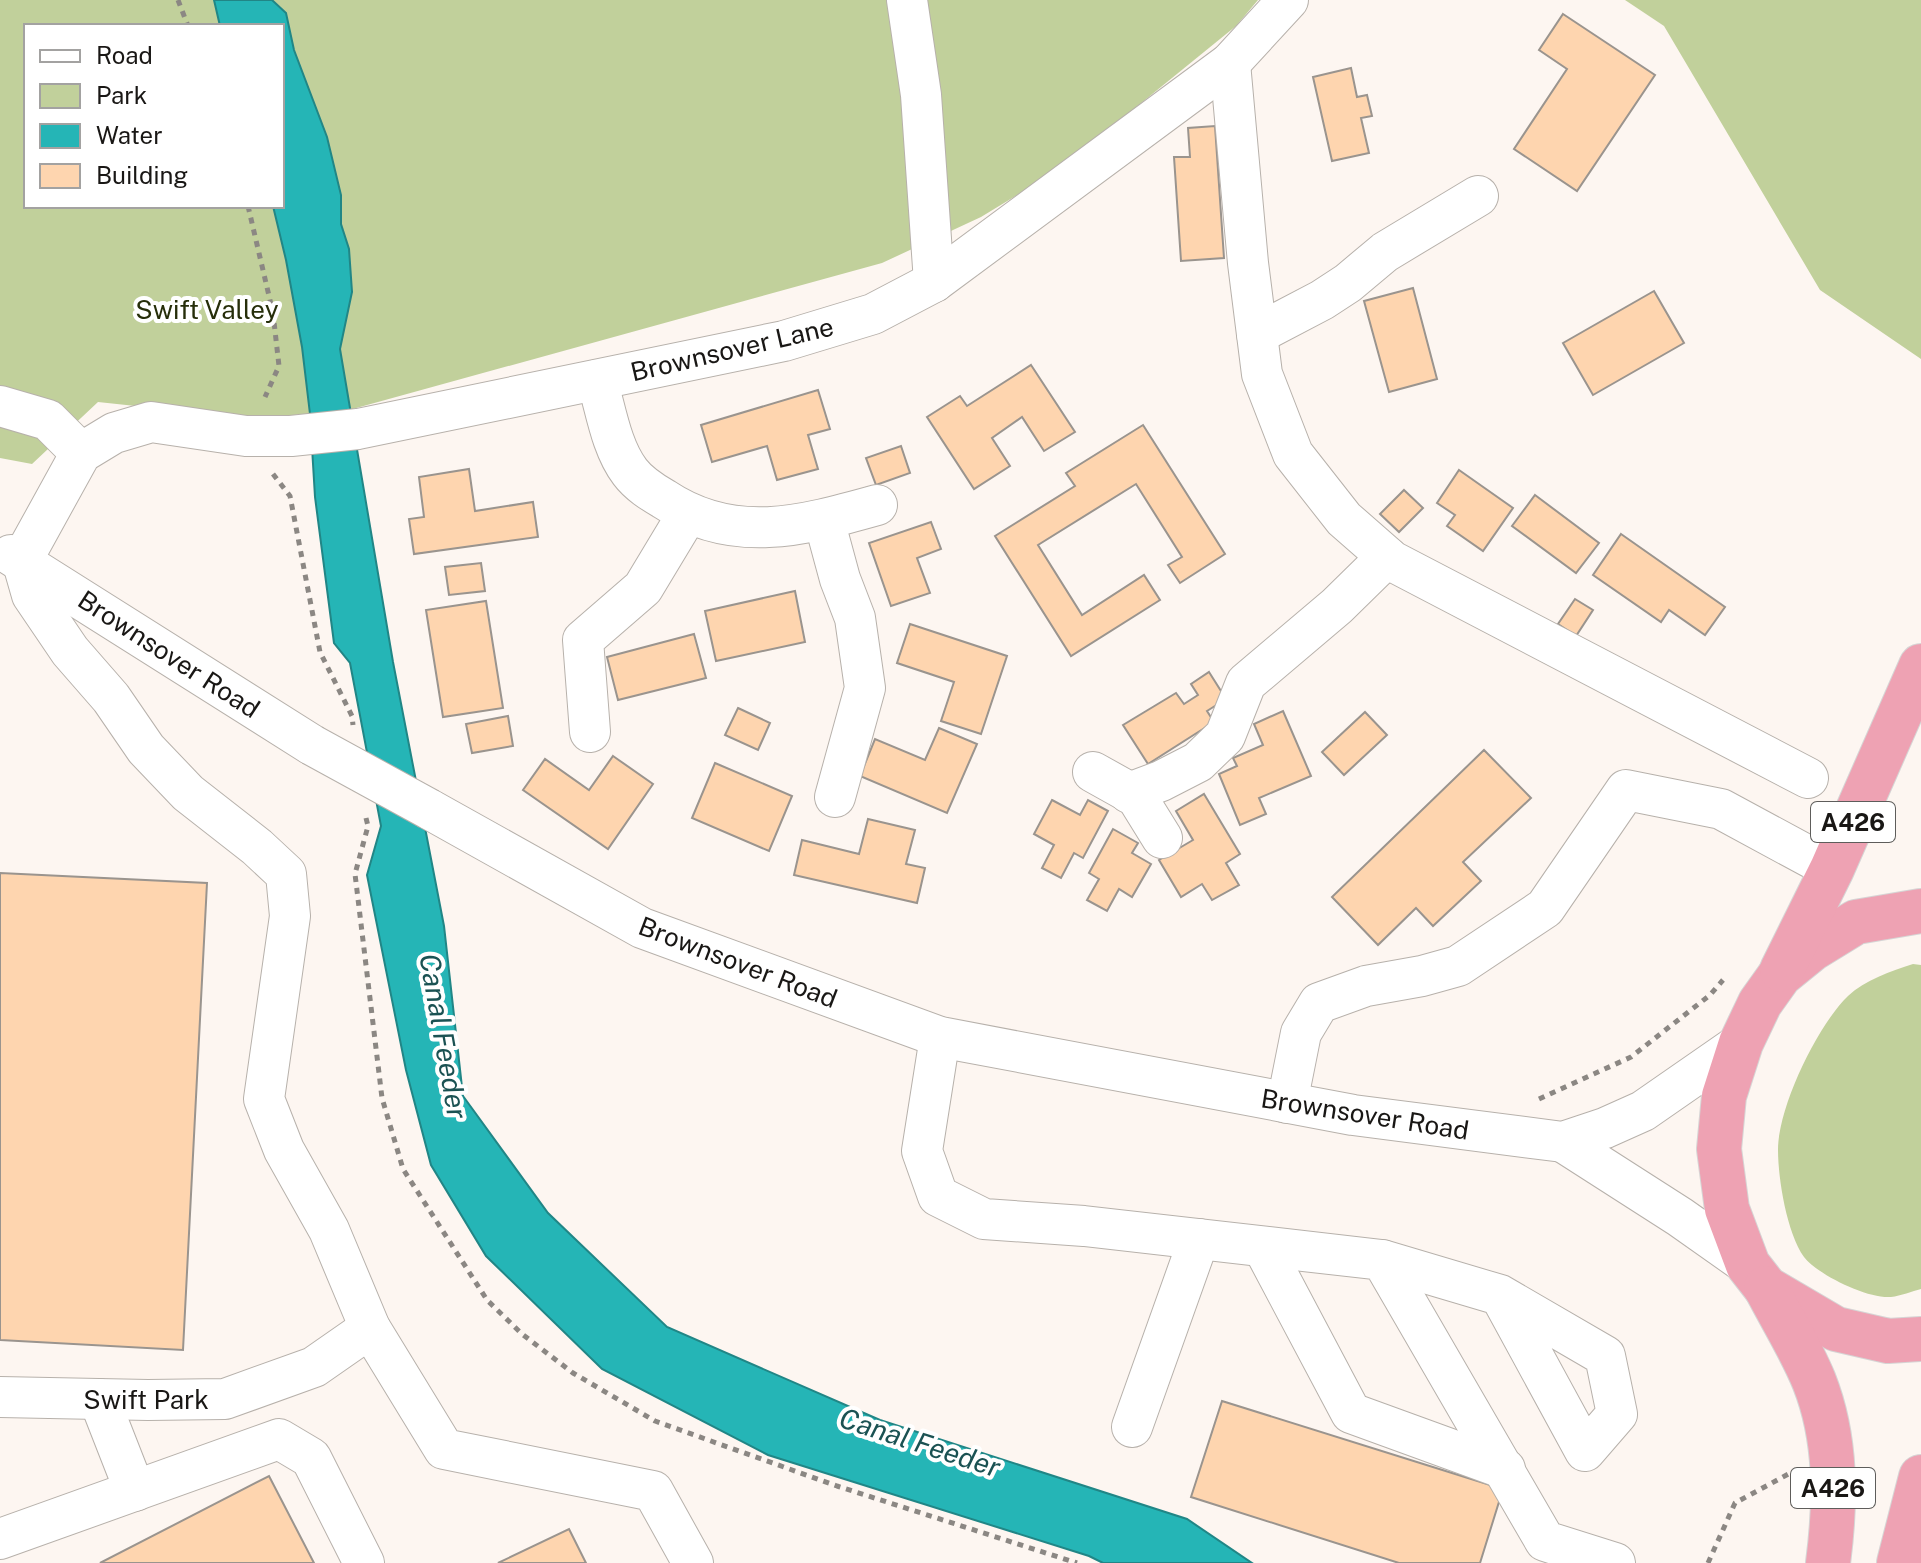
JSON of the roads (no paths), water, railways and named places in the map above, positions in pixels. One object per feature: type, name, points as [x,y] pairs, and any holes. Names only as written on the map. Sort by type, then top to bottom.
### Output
[{"type":"highway","name":"A426","points":[[1780,975],[1832,869],[1921,666]]},
{"type":"highway","points":[[1921,911],[1856,922],[1812,949],[1780,975],[1760,1003],[1741,1043],[1724,1096],[1719,1149],[1727,1209],[1757,1276],[1836,1329],[1888,1341],[1921,1339]]},
{"type":"highway","name":"A426","points":[[1757,1276],[1814,1381],[1823,1413],[1833,1465],[1834,1515],[1828,1563]]},
{"type":"highway","name":"A426","points":[[1899,1563],[1921,1477]]},
{"type":"street","points":[[907,0],[921,95],[934,282]]},
{"type":"street","name":"Brownsover Lane","points":[[81,453],[114,433],[151,422],[246,436],[291,436],[358,429],[784,341],[873,314],[934,282],[1230,63],[1288,0]]},
{"type":"street","points":[[1230,63],[1248,263],[1262,374],[1293,454],[1344,519],[1387,557],[1808,778]]},
{"type":"street","points":[[1257,334],[1322,300],[1385,252],[1478,196]]},
{"type":"street","points":[[597,380],[614,440],[629,472],[687,515],[729,527],[788,527],[877,505]]},
{"type":"street","points":[[0,406],[48,420],[81,453],[11,554],[32,595],[70,651],[111,698],[146,749],[188,793],[286,874],[290,916],[264,1099],[284,1150],[329,1230],[370,1328],[444,1449],[653,1491],[693,1563]]},
{"type":"street","points":[[590,732],[583,640],[643,588],[687,515]]},
{"type":"street","points":[[824,520],[840,579],[855,618],[865,688],[835,797]]},
{"type":"street","name":"Brownsover Road","points":[[11,554],[312,745],[642,928],[940,1037],[1353,1115],[1563,1142],[1680,1217],[1757,1276]]},
{"type":"street","points":[[1129,793],[1198,762],[1225,736],[1246,683],[1337,606],[1387,557]]},
{"type":"street","points":[[1093,772],[1136,796],[1162,838]]},
{"type":"street","points":[[1287,1103],[1301,1033],[1319,1003],[1366,986],[1458,966],[1545,908],[1626,790],[1721,809],[1832,869]]},
{"type":"street","points":[[940,1037],[922,1151],[938,1196],[984,1219],[1084,1226],[1382,1260],[1500,1295]]},
{"type":"street","name":"Brownsover Road","points":[[1563,1142],[1643,1111],[1741,1043]]},
{"type":"street","points":[[1132,1427],[1199,1239]]},
{"type":"street","points":[[1263,1247],[1351,1413],[1505,1469]]},
{"type":"street","points":[[1382,1260],[1545,1541],[1615,1563]]},
{"type":"street","name":"Swift Park","points":[[0,1397],[225,1399],[314,1367],[370,1328]]},
{"type":"street","points":[[99,1399],[135,1491]]},
{"type":"street","points":[[0,1539],[279,1439],[311,1458],[364,1563]]},
{"type":"water","name":"Canal Feeder","points":[[214,0],[272,0],[286,13],[294,50],[327,137],[341,195],[341,224],[349,249],[352,292],[340,349],[393,662],[444,926],[463,1096],[548,1213],[667,1327],[880,1420],[1187,1519],[1252,1563],[1103,1563],[768,1455],[602,1369],[486,1256],[431,1165],[406,1070],[367,875],[381,826],[350,663],[334,643],[315,497],[302,347],[273,208],[284,208],[284,24],[220,24]]},
{"type":"park label","name":"Swift Valley","points":[[207,309]]}]
